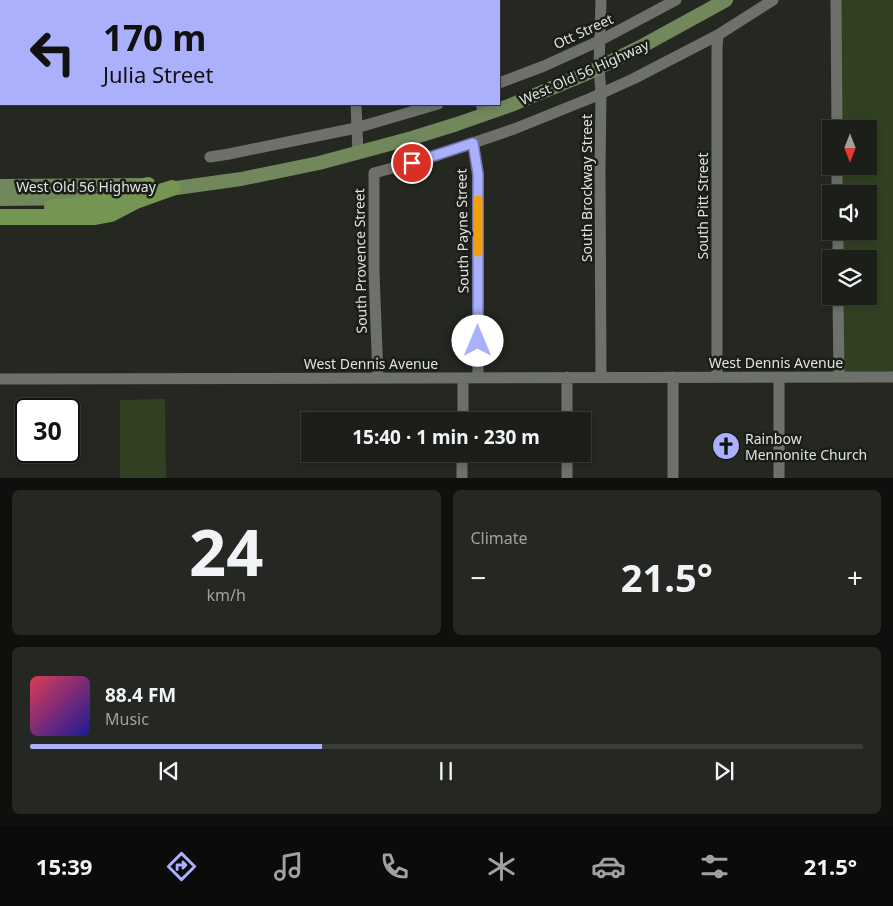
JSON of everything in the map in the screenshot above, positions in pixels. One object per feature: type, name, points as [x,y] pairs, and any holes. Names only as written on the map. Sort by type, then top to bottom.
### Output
[{"type":"highway","points":[[0,208],[80,206],[148,185]]},
{"type":"highway","points":[[0,217],[95,217],[111,214],[136,201],[172,188]]},
{"type":"main road","name":"West Old 56 Highway","points":[[500,104],[541,93],[599,67],[644,46],[726,0]]},
{"type":"main road","name":"West Old 56 Highway","points":[[0,199],[77,198],[149,192],[241,179],[319,162],[421,135],[482,109],[497,105]]},
{"type":"main road","name":"West Old 56 Highway","points":[[0,186],[160,185],[172,188]]},
{"type":"street","name":"South Brockway Street","points":[[600,377],[601,93],[599,41],[601,0]]},
{"type":"street","name":"Ott Street","points":[[500,83],[544,66],[599,41],[676,0]]},
{"type":"street","points":[[473,143],[544,117],[633,79],[718,35],[773,0]]},
{"type":"street","points":[[836,0],[837,120]]},
{"type":"street","name":"South Pitt Street","points":[[717,377],[718,35]]},
{"type":"street","points":[[356,105],[358,152]]},
{"type":"street","points":[[210,157],[356,128],[435,105]]},
{"type":"street","name":"South Provence Street","points":[[378,378],[374,272],[374,173],[426,159],[473,143]]},
{"type":"street","name":"South Payne Street","points":[[473,143],[478,174],[478,378]]},
{"type":"street","points":[[838,305],[839,377]]},
{"type":"street","points":[[672,478],[673,377]]},
{"type":"street","points":[[779,377],[779,478]]},
{"type":"street","name":"West Dennis Avenue","points":[[0,379],[893,377]]},
{"type":"street","points":[[462,412],[463,378]]},
{"type":"street","points":[[567,378],[567,412]]},
{"type":"street","points":[[462,462],[462,478]]},
{"type":"street","points":[[567,462],[567,478]]},
{"type":"green space","points":[[836,0],[893,0],[893,377],[839,377],[838,305],[877,305],[877,250],[838,250],[838,240],[877,240],[877,185],[837,185],[837,175],[878,175],[878,120],[837,120]]},
{"type":"green space","points":[[165,399],[166,478],[120,478],[120,400]]},
{"type":"slow traffic","points":[[478,200],[478,252]]},
{"type":"place","name":"Rainbow Mennonite Church","points":[[726,446]]},
{"type":"route","points":[[412,163],[473,143],[478,174],[478,341]]}]
